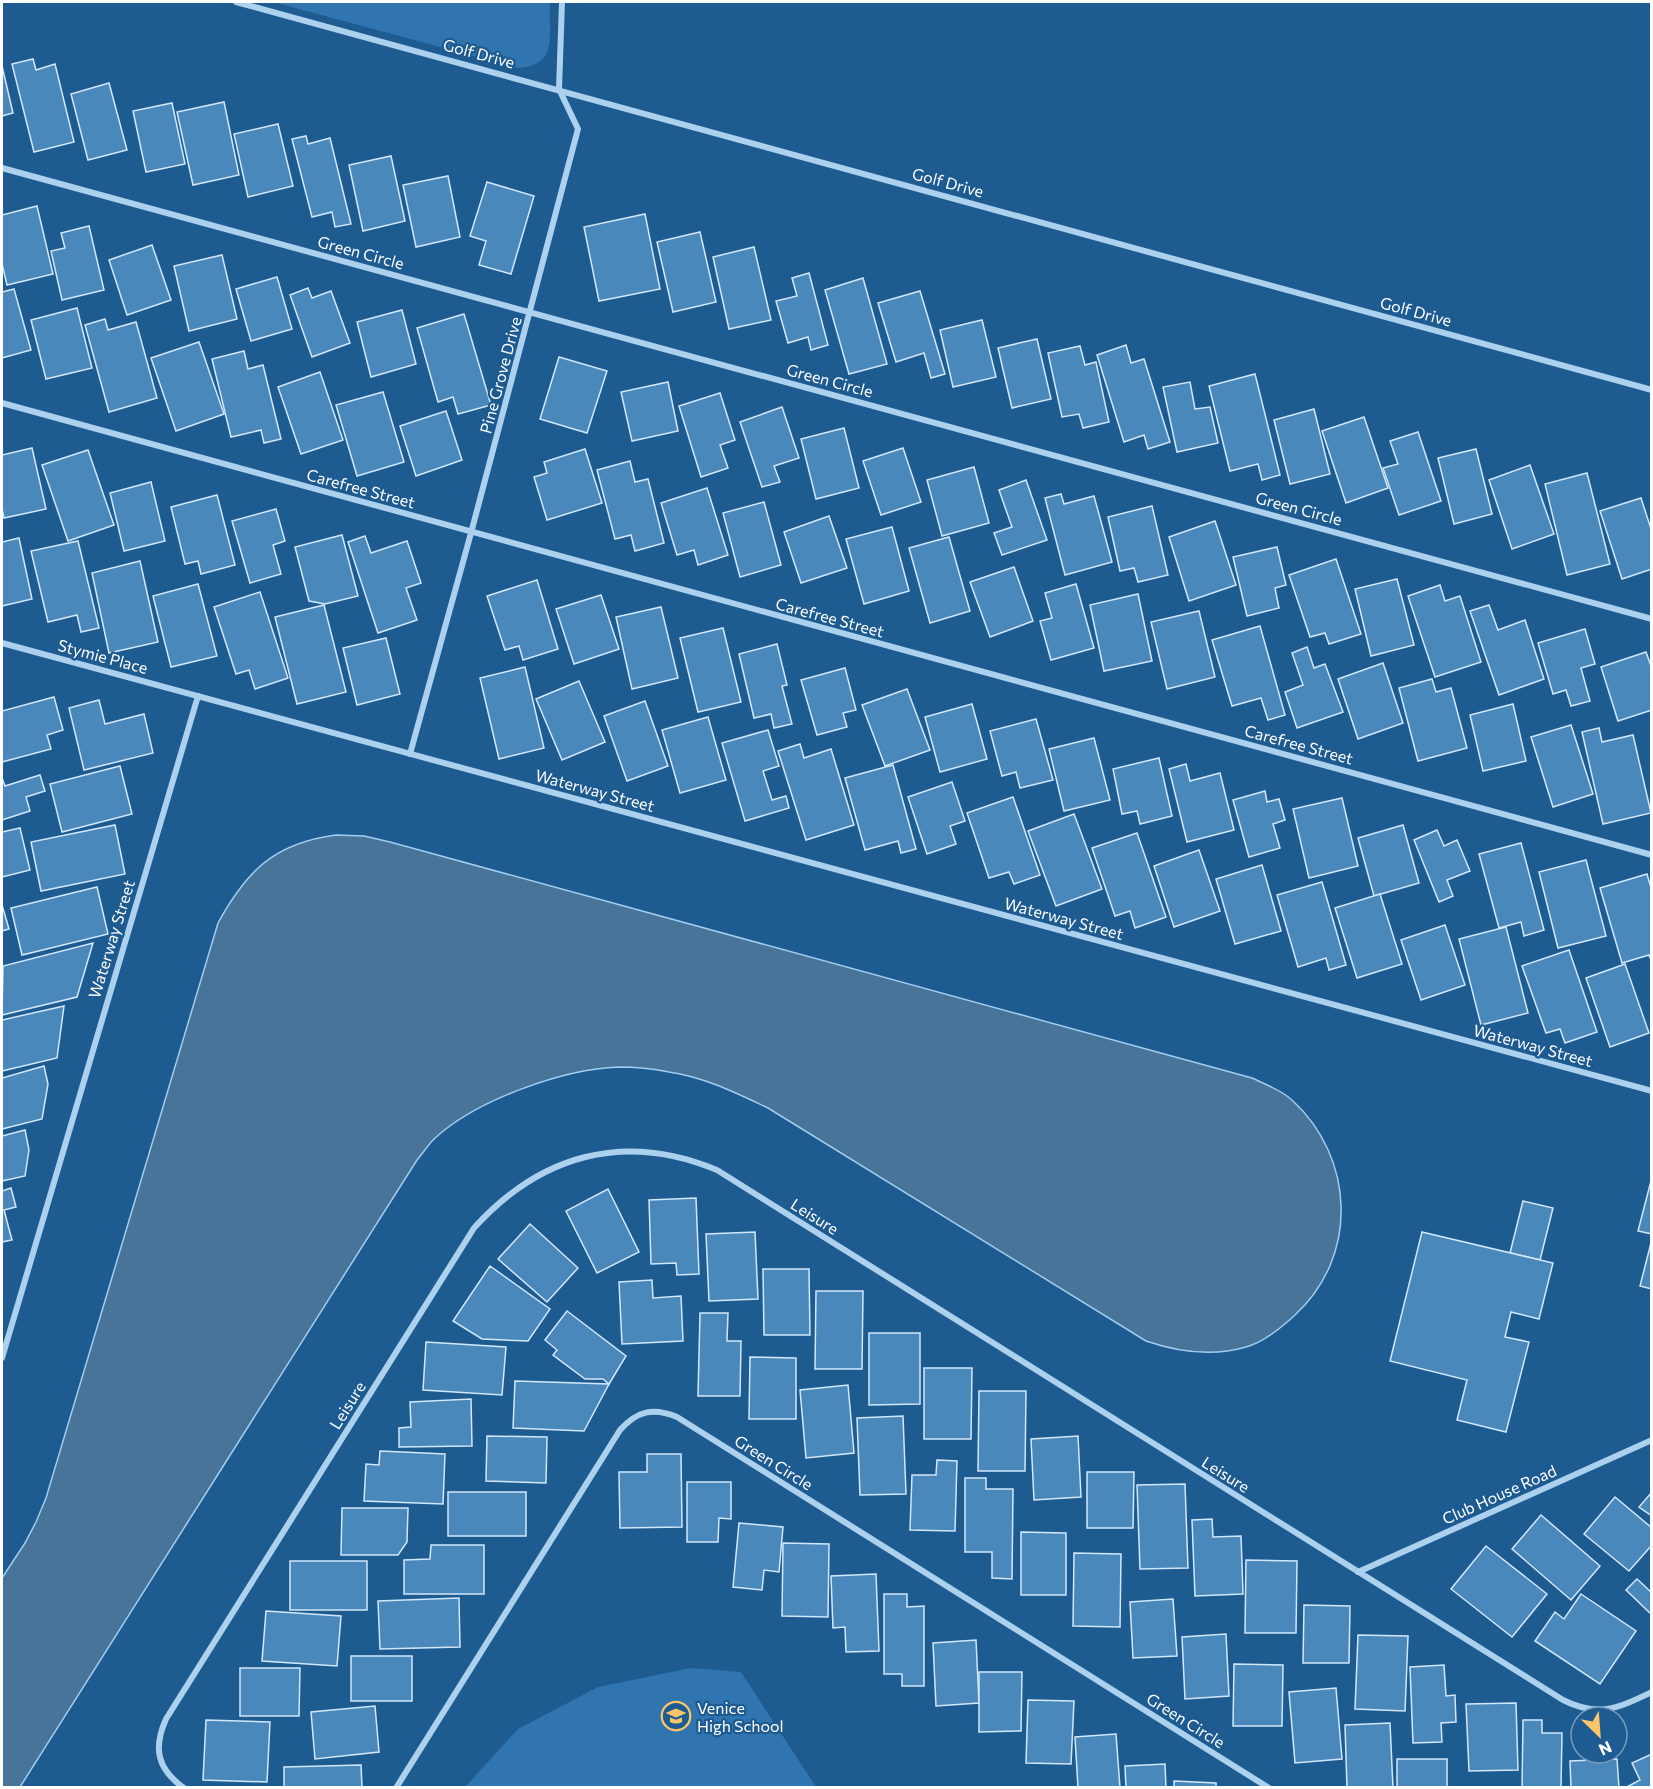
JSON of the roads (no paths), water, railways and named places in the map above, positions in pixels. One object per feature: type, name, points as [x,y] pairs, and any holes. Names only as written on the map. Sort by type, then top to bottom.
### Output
[{"type":"street","name":"Golf Drive","points":[[236,2],[1652,390]]},
{"type":"street","name":"Pine Grove Drive","points":[[410,754],[531,312],[578,129],[559,89],[562,2]]},
{"type":"street","name":"Green Circle","points":[[2,168],[1652,619]]},
{"type":"street","name":"Carefree Street","points":[[2,403],[1652,855]]},
{"type":"street","name":"Stymie Place","points":[[2,643],[198,696]]},
{"type":"street","name":"Waterway Street","points":[[2,1358],[198,696],[1652,1091]]},
{"type":"street","name":"Leisure","points":[[184,1788],[164,1768],[158,1747],[160,1733],[166,1719],[474,1228],[494,1207],[520,1186],[551,1169],[581,1158],[612,1152],[639,1151],[669,1155],[696,1161],[717,1170],[1579,1708],[1607,1710],[1652,1692]]},
{"type":"street","name":"Green Circle","points":[[396,1788],[620,1430],[630,1419],[647,1412],[664,1412],[677,1417],[1269,1788]]},
{"type":"street","name":"Club House Road","points":[[1358,1572],[1652,1440]]},
{"type":"place","name":"Venice High School","points":[[676,1716]]}]
